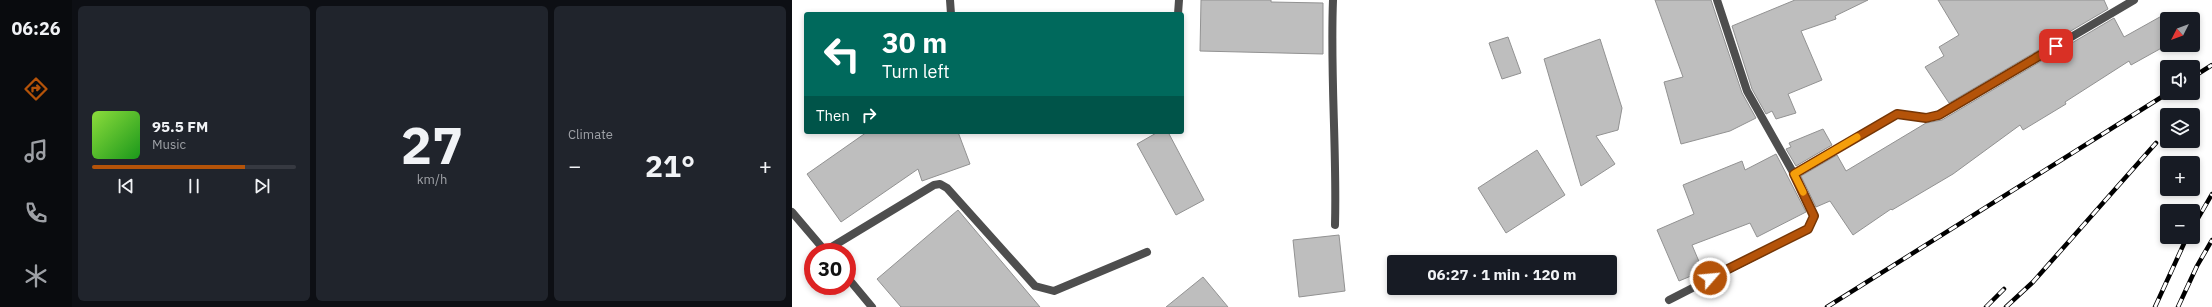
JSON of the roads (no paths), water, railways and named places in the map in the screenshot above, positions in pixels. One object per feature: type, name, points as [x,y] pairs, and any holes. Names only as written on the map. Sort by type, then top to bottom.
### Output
[{"type":"street","points":[[950,0],[951,12]]},
{"type":"street","points":[[1178,12],[1179,0]]},
{"type":"street","points":[[1333,0],[1331,37],[1336,172],[1336,225]]},
{"type":"street","points":[[1669,300],[1808,229],[1814,216],[1794,174],[1747,91],[1717,0]]},
{"type":"street","points":[[1794,174],[1897,114],[1926,118],[1939,115],[2134,0]]},
{"type":"street","points":[[840,243],[934,185],[940,184],[947,188],[1035,286],[1042,290],[1054,291],[1147,252]]},
{"type":"street","points":[[792,212],[818,243]]},
{"type":"street","points":[[856,288],[872,307]]},
{"type":"railway","points":[[2200,73],[2212,65]]},
{"type":"railway","points":[[1827,307],[2160,98]]},
{"type":"railway","points":[[2006,307],[2033,282],[2156,143]]},
{"type":"railway","points":[[2200,215],[2212,194]]},
{"type":"railway","points":[[2178,307],[2197,266],[2212,240]]},
{"type":"railway","points":[[2155,307],[2184,244]]},
{"type":"railway","points":[[1986,307],[2004,289]]}]
